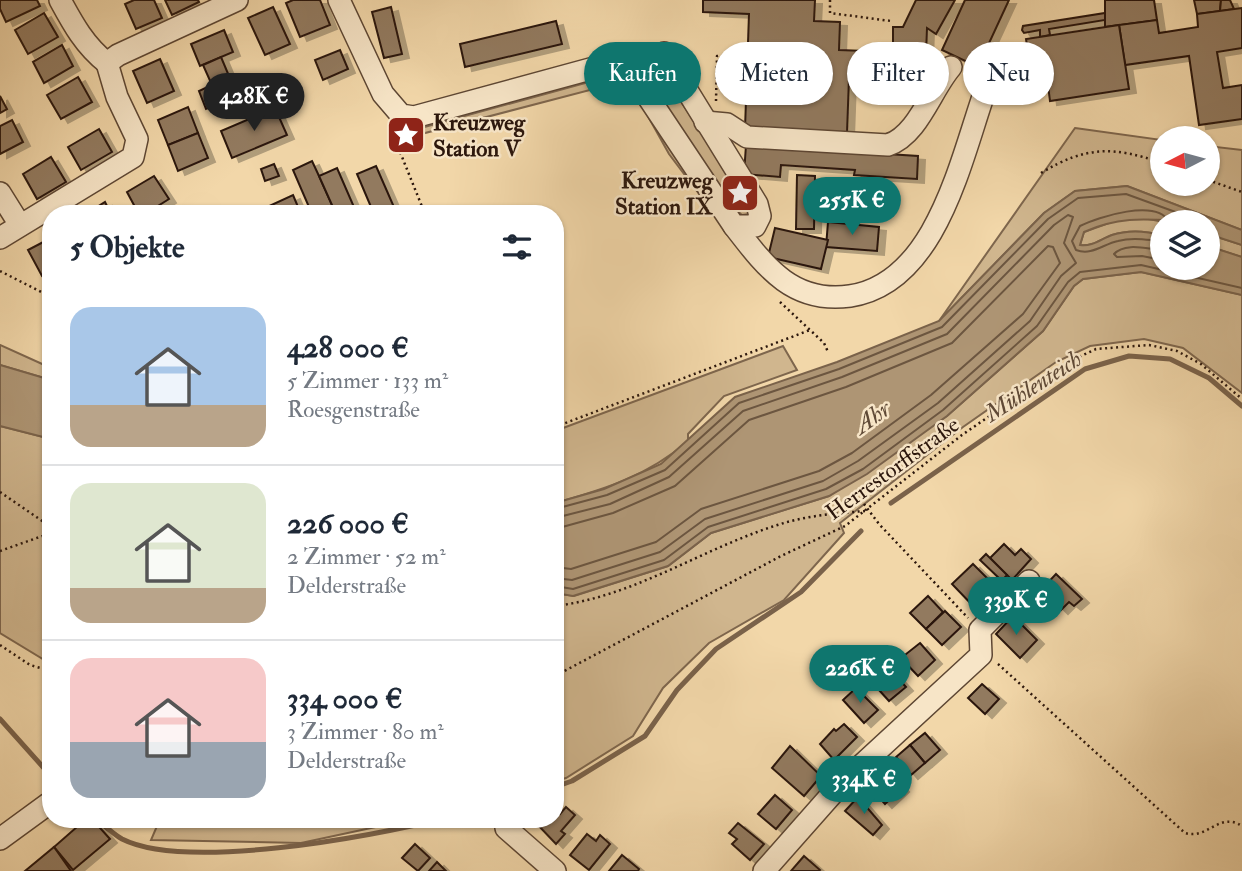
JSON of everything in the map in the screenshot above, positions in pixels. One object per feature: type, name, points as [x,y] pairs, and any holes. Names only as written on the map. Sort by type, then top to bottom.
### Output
[{"type":"street","points":[[53,205],[133,157],[137,139],[117,97],[107,63],[93,53],[60,0]]},
{"type":"street","points":[[107,63],[118,55],[237,0]]},
{"type":"street","points":[[339,0],[383,94],[401,114],[414,117],[616,62],[634,76],[734,226],[766,268],[786,283],[807,292],[840,297],[869,293],[898,277],[925,244],[944,204],[980,105]]},
{"type":"street","points":[[705,122],[727,124],[747,137],[888,145],[907,134],[951,67]]},
{"type":"street","points":[[695,105],[757,204],[760,216],[755,226],[734,226]]},
{"type":"street","points":[[0,193],[20,225]]},
{"type":"street","points":[[0,238],[42,212]]},
{"type":"street","points":[[764,871],[840,785],[981,655],[980,630],[1029,581]]},
{"type":"street","points":[[0,839],[42,808]]},
{"type":"street","points":[[506,828],[555,871]]},
{"type":"path","points":[[830,0],[830,13],[891,21]]},
{"type":"path","points":[[391,129],[421,205]]},
{"type":"path","points":[[1041,173],[1068,157],[1088,151],[1109,150],[1150,160]]},
{"type":"path","points":[[1220,184],[1242,192]]},
{"type":"path","points":[[0,271],[42,292]]},
{"type":"path","points":[[564,424],[810,330]]},
{"type":"path","name":"Herrestorffstraße","points":[[564,671],[781,556],[845,526],[962,435],[1068,362],[1096,349],[1149,345],[1177,351],[1201,364],[1242,399]]},
{"type":"path","points":[[0,492],[42,521]]},
{"type":"path","points":[[864,504],[980,630]]},
{"type":"path","points":[[564,605],[655,577],[741,539],[790,521],[829,513],[868,510]]},
{"type":"path","points":[[0,551],[42,536]]},
{"type":"path","points":[[0,645],[30,665],[42,668]]},
{"type":"path","points":[[981,655],[1001,666],[1185,834],[1200,834],[1222,820],[1231,820],[1242,826]]},
{"type":"shaded area","points":[[584,83],[584,92],[402,139],[399,134]]},
{"type":"shaded area","points":[[642,105],[736,243],[669,154]]},
{"type":"shaded area","points":[[663,105],[683,105],[750,207],[749,214],[742,215],[728,203]]},
{"type":"shaded area","points":[[1075,128],[1150,138],[1150,195],[1127,186],[1075,191],[1044,213],[939,321]]},
{"type":"shaded area","points":[[1220,147],[1242,150],[1242,230],[1220,222],[1220,210],[1190,210],[1153,196],[1220,196]]},
{"type":"shaded area","points":[[1138,217],[1150,219],[1150,233],[1124,232],[1092,244],[1080,245],[1084,232],[1120,219]]},
{"type":"shaded area","points":[[1220,238],[1242,245],[1242,257],[1220,250]]},
{"type":"shaded area","points":[[1141,272],[1150,274],[1150,280],[1176,280],[1242,295],[1242,393],[1183,348],[1144,339],[1090,346],[1056,362],[963,427],[840,523],[844,533],[784,600],[709,643],[663,688],[633,736],[564,779],[564,594],[574,596],[668,566],[711,533],[829,496],[947,416],[1043,331],[1074,286],[1083,279]]},
{"type":"shaded area","points":[[0,345],[42,364],[42,377],[0,365]]},
{"type":"shaded area","points":[[783,346],[797,370],[724,396],[688,434],[688,441],[642,472],[564,500],[564,428]]},
{"type":"shaded area","points":[[0,426],[42,437],[42,659],[0,633]]},
{"type":"shaded area","points":[[156,828],[371,828],[301,843],[151,840]]},
{"type":"water","name":"Ahr","points":[[1127,186],[1190,210],[1150,210],[1150,220],[1116,222],[1084,232],[1080,245],[1092,244],[1124,232],[1150,233],[1150,274],[1141,272],[1083,279],[1074,286],[1043,331],[947,416],[867,474],[829,496],[711,533],[668,566],[573,596],[564,594],[564,500],[604,489],[661,464],[735,397],[837,362],[939,321],[1044,213],[1075,191]]},
{"type":"water","points":[[1220,222],[1242,230],[1242,245],[1220,238]]},
{"type":"water","points":[[1220,250],[1242,257],[1242,295],[1176,280],[1220,280]]},
{"type":"water","points":[[0,365],[42,377],[42,437],[0,426]]},
{"type":"building","points":[[0,0],[37,0],[40,6],[6,22],[0,9]]},
{"type":"building","points":[[134,0],[154,0],[162,18],[136,29],[125,4]]},
{"type":"building","points":[[165,0],[198,0],[199,2],[172,15]]},
{"type":"building","points":[[293,0],[320,0],[330,25],[300,37],[286,3]]},
{"type":"building","points":[[703,0],[815,0],[814,21],[840,22],[839,50],[847,50],[847,133],[745,129],[746,105],[833,105],[833,42],[748,42],[749,14],[703,12]]},
{"type":"building","points":[[916,0],[955,0],[936,34],[927,28],[926,42],[893,42],[893,27],[903,27]]},
{"type":"building","points":[[965,0],[1009,0],[990,42],[963,42],[963,60],[949,53],[949,42],[946,42]]},
{"type":"building","points":[[1105,0],[1154,0],[1157,20],[1105,27]]},
{"type":"building","points":[[1194,0],[1221,0],[1220,11],[1197,14]]},
{"type":"building","points":[[1221,0],[1230,0],[1234,9],[1220,11]]},
{"type":"building","points":[[273,7],[290,44],[265,55],[248,18]]},
{"type":"building","points":[[391,7],[402,54],[384,58],[372,12]]},
{"type":"building","points":[[1242,8],[1242,48],[1217,52],[1223,88],[1242,85],[1242,119],[1199,125],[1189,56],[1125,65],[1119,25],[1157,20],[1159,33],[1198,27],[1197,14]]},
{"type":"building","points":[[44,13],[58,37],[28,54],[15,30]]},
{"type":"building","points":[[1105,13],[1105,20],[1049,29],[1050,35],[1040,37],[1040,30],[1024,33],[1022,30],[1023,26]]},
{"type":"building","points":[[556,21],[562,44],[465,67],[460,44]]},
{"type":"building","points":[[1119,25],[1129,89],[1054,100],[1054,42],[1026,42],[1026,39]]},
{"type":"building","points":[[224,30],[233,52],[200,66],[191,44]]},
{"type":"building","points":[[62,45],[73,66],[44,83],[33,62]]},
{"type":"building","points":[[340,50],[348,69],[323,80],[315,60]]},
{"type":"building","points":[[221,57],[237,95],[206,109],[199,91],[212,85],[203,65]]},
{"type":"building","points":[[160,59],[174,91],[147,103],[133,71]]},
{"type":"building","points":[[78,77],[92,102],[61,119],[47,95]]},
{"type":"building","points":[[0,96],[7,109],[0,113]]},
{"type":"building","points":[[188,107],[198,133],[168,145],[158,120]]},
{"type":"building","points":[[275,108],[287,135],[232,158],[221,131]]},
{"type":"building","points":[[12,120],[23,142],[0,154],[0,126]]},
{"type":"building","points":[[99,129],[112,152],[81,170],[68,147]]},
{"type":"building","points":[[198,133],[208,158],[178,171],[168,145]]},
{"type":"building","points":[[746,145],[918,156],[917,179],[854,175],[855,170],[781,165],[780,177],[744,174]]},
{"type":"building","points":[[51,157],[66,182],[37,199],[23,174]]},
{"type":"building","points":[[312,161],[332,205],[308,205],[293,170]]},
{"type":"building","points":[[274,164],[279,176],[265,181],[261,169]]},
{"type":"building","points":[[376,166],[393,205],[370,205],[357,174]]},
{"type":"building","points":[[337,168],[353,205],[332,205],[319,176]]},
{"type":"building","points":[[797,175],[815,176],[814,229],[796,229]]},
{"type":"building","points":[[154,176],[169,199],[159,205],[134,205],[127,192]]},
{"type":"building","points":[[293,195],[297,205],[271,205]]},
{"type":"building","points":[[828,222],[879,227],[877,251],[826,247]]},
{"type":"building","points":[[775,228],[828,240],[821,269],[768,257]]},
{"type":"building","points":[[42,243],[42,276],[28,250]]},
{"type":"building","points":[[1004,544],[1015,555],[1021,549],[1031,559],[1012,580],[990,558]]},
{"type":"building","points":[[986,554],[1007,575],[1002,581],[980,560]]},
{"type":"building","points":[[973,564],[999,590],[978,611],[952,584]]},
{"type":"building","points":[[1056,574],[1082,599],[1074,606],[1069,602],[1061,610],[1041,590]]},
{"type":"building","points":[[928,596],[943,612],[926,629],[910,613]]},
{"type":"building","points":[[945,611],[961,627],[942,645],[926,629]]},
{"type":"building","points":[[1013,616],[1037,640],[1020,658],[996,634]]},
{"type":"building","points":[[920,643],[935,660],[918,676],[901,658]]},
{"type":"building","points":[[885,664],[906,687],[889,701],[869,679]]},
{"type":"building","points":[[982,684],[999,699],[985,714],[968,698]]},
{"type":"building","points":[[856,688],[878,710],[864,723],[843,700]]},
{"type":"building","points":[[844,724],[857,737],[834,760],[820,744],[834,729],[836,731]]},
{"type":"building","points":[[925,733],[940,750],[925,763],[910,745]]},
{"type":"building","points":[[910,745],[925,763],[911,775],[896,757]]},
{"type":"building","points":[[790,746],[821,776],[804,796],[772,768]]},
{"type":"building","points":[[886,770],[902,788],[885,804],[869,786]]},
{"type":"building","points":[[775,795],[792,810],[776,829],[758,814]]},
{"type":"building","points":[[858,797],[882,825],[873,835],[845,811]]},
{"type":"building","points":[[566,807],[575,815],[564,828]]},
{"type":"building","points":[[738,823],[764,844],[750,860],[732,844],[737,839],[729,833]]},
{"type":"building","points":[[76,828],[100,828],[110,839],[73,870],[54,847]]},
{"type":"building","points":[[541,828],[564,828],[561,831],[565,834],[556,844]]},
{"type":"building","points":[[587,834],[596,841],[600,835],[610,844],[589,870],[570,855]]},
{"type":"building","points":[[415,844],[430,858],[418,871],[402,858]]},
{"type":"building","points":[[54,847],[71,871],[25,871]]},
{"type":"building","points":[[622,855],[639,869],[638,871],[609,871]]},
{"type":"building","points":[[804,856],[820,870],[791,871]]},
{"type":"building","points":[[437,862],[446,871],[429,871]]},
{"type":"waterway","name":"Mühlenteich","points":[[891,503],[1085,369],[1129,356],[1170,359],[1209,378],[1242,406]]},
{"type":"waterway","name":"Mühlenteich","points":[[564,784],[645,736],[677,690],[716,649],[801,592],[861,531]]},
{"type":"waterway","name":"Mühlenteich","points":[[0,719],[42,766]]},
{"type":"waterway","name":"Mühlenteich","points":[[107,828],[122,839],[151,848],[188,852],[278,848],[399,828]]},
{"type":"place","name":"Kreuzweg Station V","points":[[406,135]]},
{"type":"place","name":"Kreuzweg Station IX","points":[[740,193]]}]
